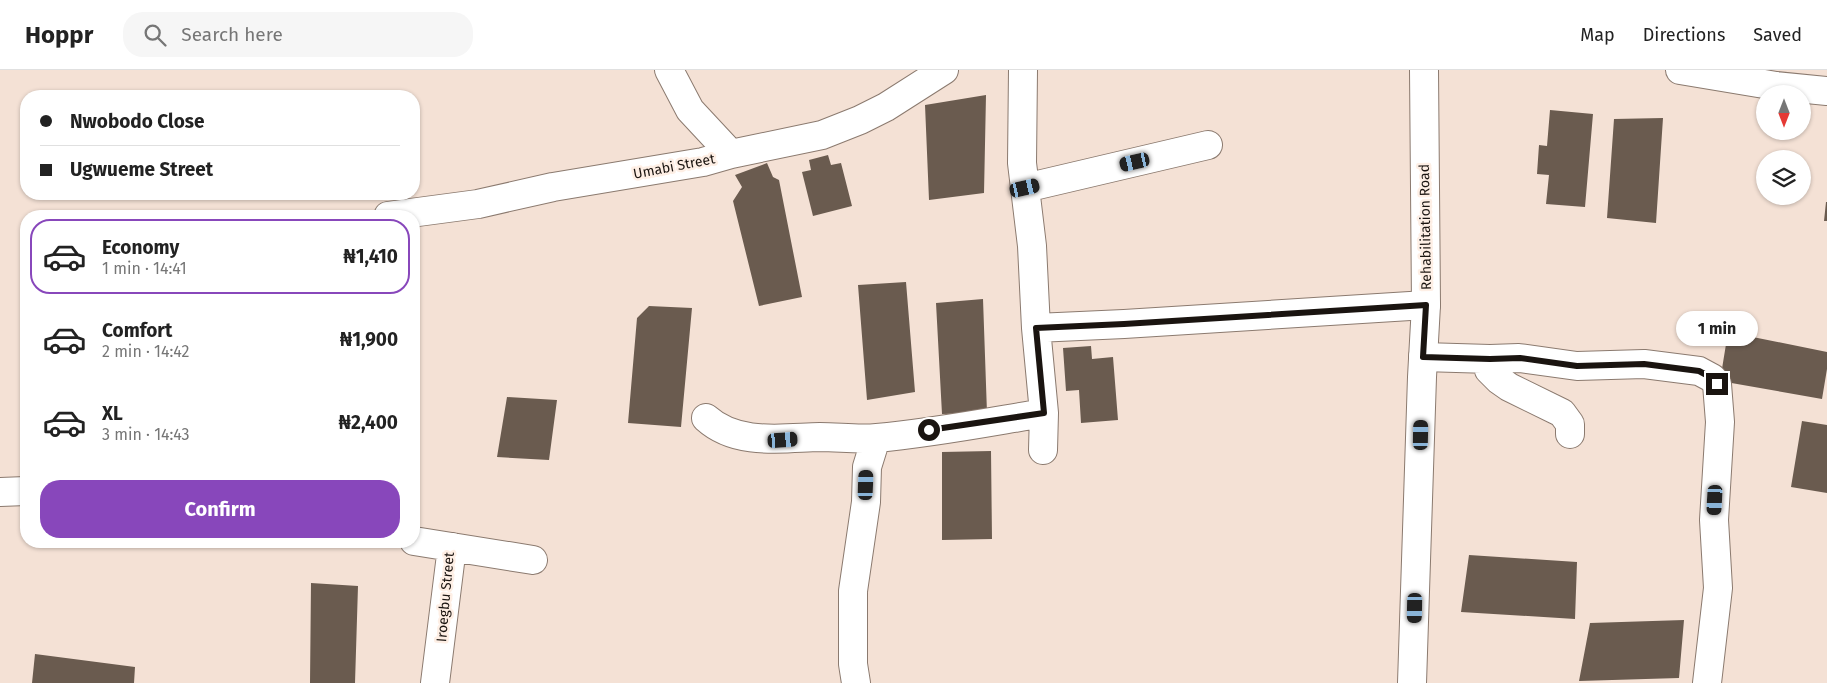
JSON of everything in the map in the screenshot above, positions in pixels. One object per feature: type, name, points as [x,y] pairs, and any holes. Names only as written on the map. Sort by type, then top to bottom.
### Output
[{"type":"street","points":[[669,70],[690,110],[731,154]]},
{"type":"street","name":"Umabi Street","points":[[420,212],[478,204],[553,187],[703,162],[731,154],[822,135],[886,107],[944,70]]},
{"type":"street","points":[[1023,70],[1022,162],[1032,246],[1036,328],[1044,413],[1043,450]]},
{"type":"street","name":"Rehabilitation Road","points":[[1412,683],[1426,305],[1424,70]]},
{"type":"street","points":[[1680,70],[1777,78],[1827,91]]},
{"type":"street","points":[[1025,188],[1208,145]]},
{"type":"street","points":[[1036,328],[1426,305]]},
{"type":"street","points":[[1423,357],[1520,358],[1577,366],[1644,364],[1699,371],[1712,378],[1717,384],[1720,422],[1714,520],[1718,588],[1707,683]]},
{"type":"street","points":[[1490,359],[1489,370],[1499,380],[1509,387],[1562,413],[1570,424],[1570,434]]},
{"type":"street","points":[[706,418],[716,426],[733,434],[783,440],[820,437],[876,438],[1044,413]]},
{"type":"street","points":[[856,683],[853,664],[853,591],[866,502],[867,468],[876,438]]},
{"type":"street","points":[[0,492],[20,491]]},
{"type":"street","name":"Iroegbu Street","points":[[420,542],[452,547],[436,683]]},
{"type":"street","points":[[452,547],[533,560]]},
{"type":"building","points":[[986,95],[984,193],[929,200],[925,105]]},
{"type":"building","points":[[1550,110],[1593,114],[1585,207],[1546,204],[1549,175],[1537,174],[1539,145],[1547,146]]},
{"type":"building","points":[[1663,118],[1656,223],[1607,218],[1614,119]]},
{"type":"building","points":[[828,155],[831,165],[841,163],[852,206],[813,216],[802,172],[811,170],[809,160]]},
{"type":"building","points":[[767,163],[773,177],[779,180],[802,297],[759,306],[733,201],[742,187],[735,175]]},
{"type":"building","points":[[1826,202],[1827,221],[1824,221]]},
{"type":"building","points":[[906,282],[915,392],[867,400],[858,285]]},
{"type":"building","points":[[983,299],[987,413],[942,414],[936,303]]},
{"type":"building","points":[[649,306],[692,308],[681,427],[628,423],[637,318]]},
{"type":"building","points":[[1728,332],[1827,352],[1827,369],[1822,399],[1720,381]]},
{"type":"building","points":[[1091,346],[1092,359],[1113,357],[1118,420],[1081,423],[1079,390],[1066,391],[1063,348]]},
{"type":"building","points":[[507,397],[557,400],[549,460],[497,457]]},
{"type":"building","points":[[1802,421],[1827,425],[1827,493],[1791,487]]},
{"type":"building","points":[[991,451],[992,539],[942,540],[942,452]]},
{"type":"building","points":[[1469,555],[1577,562],[1575,619],[1461,612]]},
{"type":"building","points":[[311,583],[358,586],[355,683],[310,683]]},
{"type":"building","points":[[1684,620],[1679,678],[1579,681],[1590,623]]},
{"type":"building","points":[[35,654],[135,667],[134,683],[32,683]]},
{"type":"route","points":[[929,430],[1044,413],[1036,328],[1202,318],[1426,305],[1423,357],[1456,359],[1520,358],[1577,366],[1644,364],[1699,371],[1712,378],[1717,384]]}]
